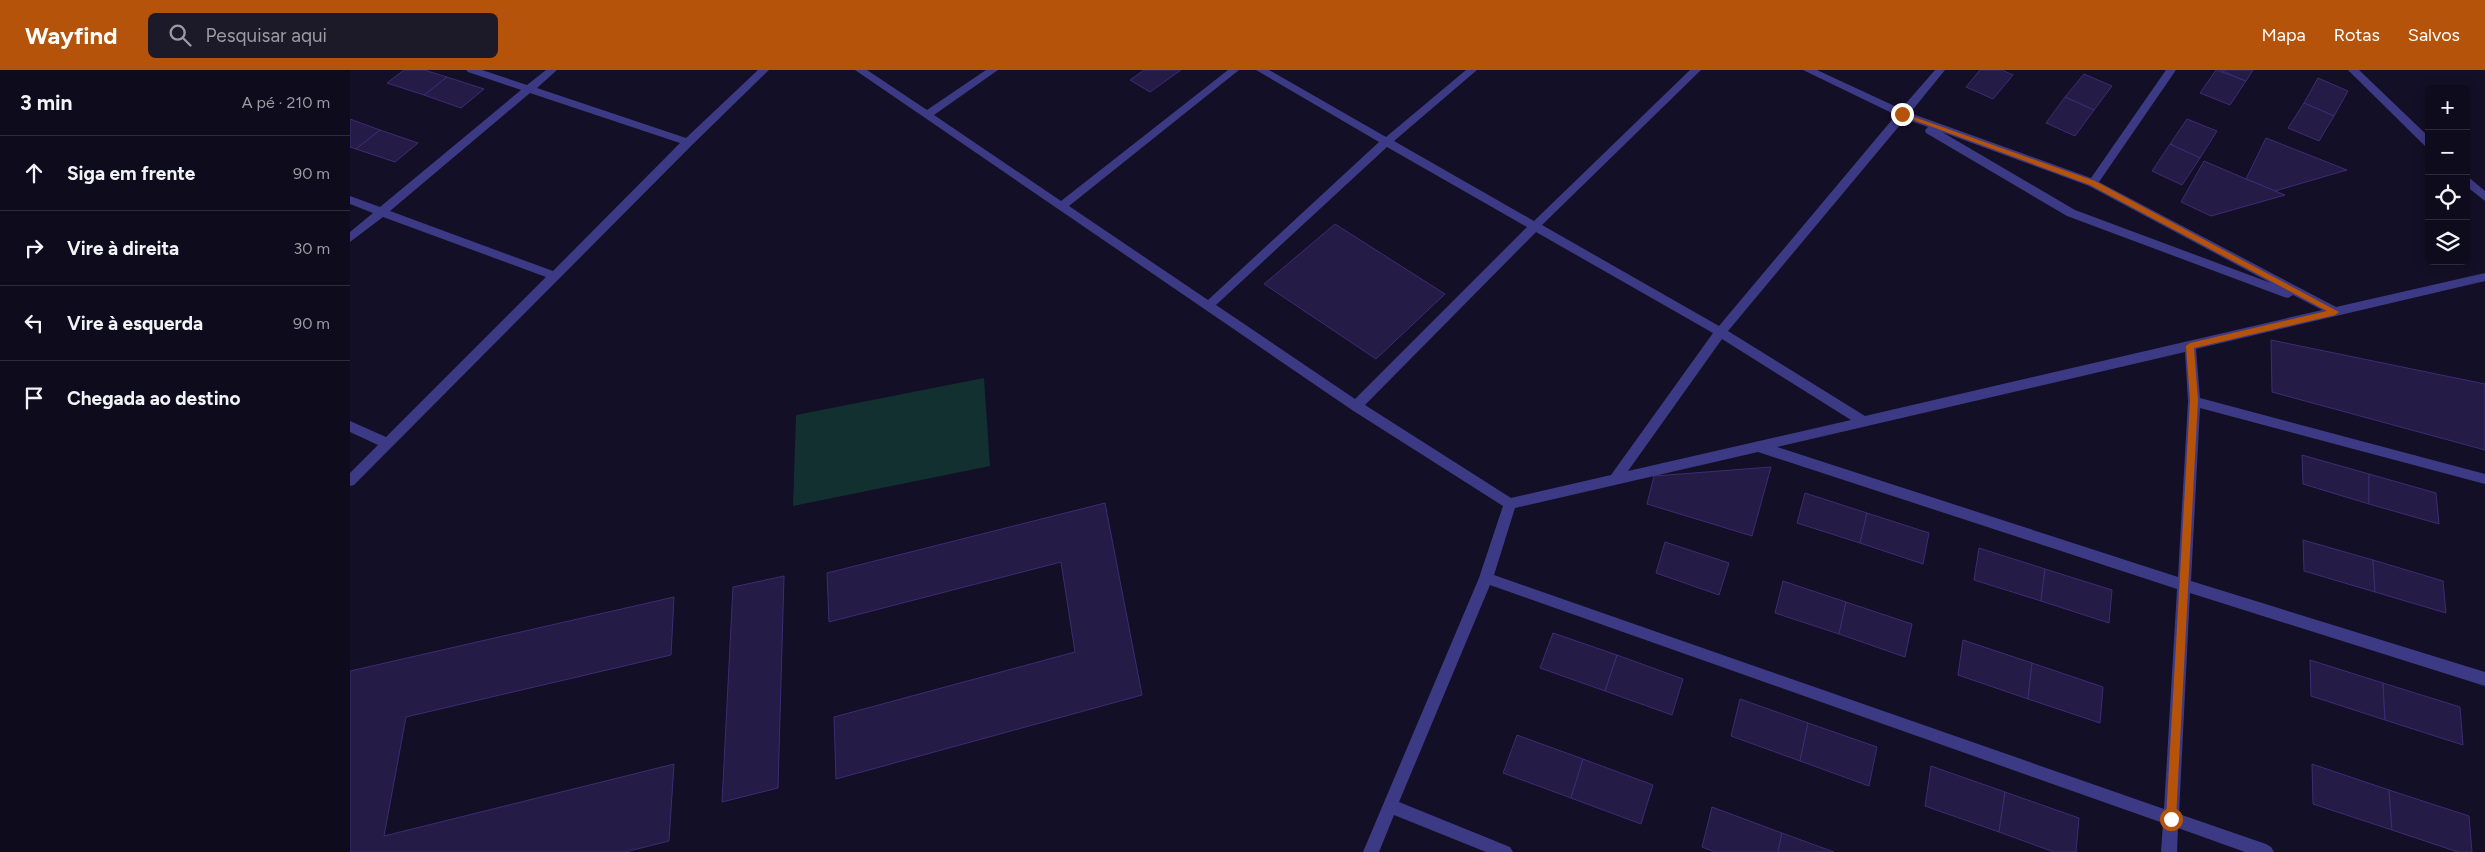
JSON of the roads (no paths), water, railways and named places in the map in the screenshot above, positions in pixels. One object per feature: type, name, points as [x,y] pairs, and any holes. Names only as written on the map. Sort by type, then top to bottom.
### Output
[{"type":"street","points":[[471,70],[688,142]]},
{"type":"street","points":[[350,238],[552,70]]},
{"type":"street","points":[[350,481],[688,142],[764,70]]},
{"type":"street","points":[[860,70],[1356,406],[1510,504],[2485,277]]},
{"type":"street","points":[[927,115],[993,70]]},
{"type":"street","points":[[1061,206],[1234,70]]},
{"type":"street","points":[[1261,70],[1720,332],[1863,421]]},
{"type":"street","points":[[1208,306],[1386,142],[1472,70]]},
{"type":"street","points":[[1356,406],[1535,226],[1696,70]]},
{"type":"street","points":[[1808,70],[1902,114],[2092,183],[2335,312]]},
{"type":"street","points":[[1615,479],[1720,332],[1940,70]]},
{"type":"street","points":[[2092,183],[2171,70]]},
{"type":"street","points":[[2353,70],[2425,139]]},
{"type":"street","points":[[1902,114],[2070,213],[2335,312]]},
{"type":"street","points":[[2470,183],[2485,197]]},
{"type":"street","points":[[350,200],[554,276]]},
{"type":"street","points":[[2169,852],[2194,400],[2190,346]]},
{"type":"street","points":[[2194,400],[2485,480]]},
{"type":"street","points":[[350,426],[387,443]]},
{"type":"street","points":[[1756,446],[2485,679]]},
{"type":"street","points":[[1371,852],[1486,578],[1510,504]]},
{"type":"street","points":[[1486,578],[2266,852]]},
{"type":"street","points":[[1391,806],[1505,852]]}]
